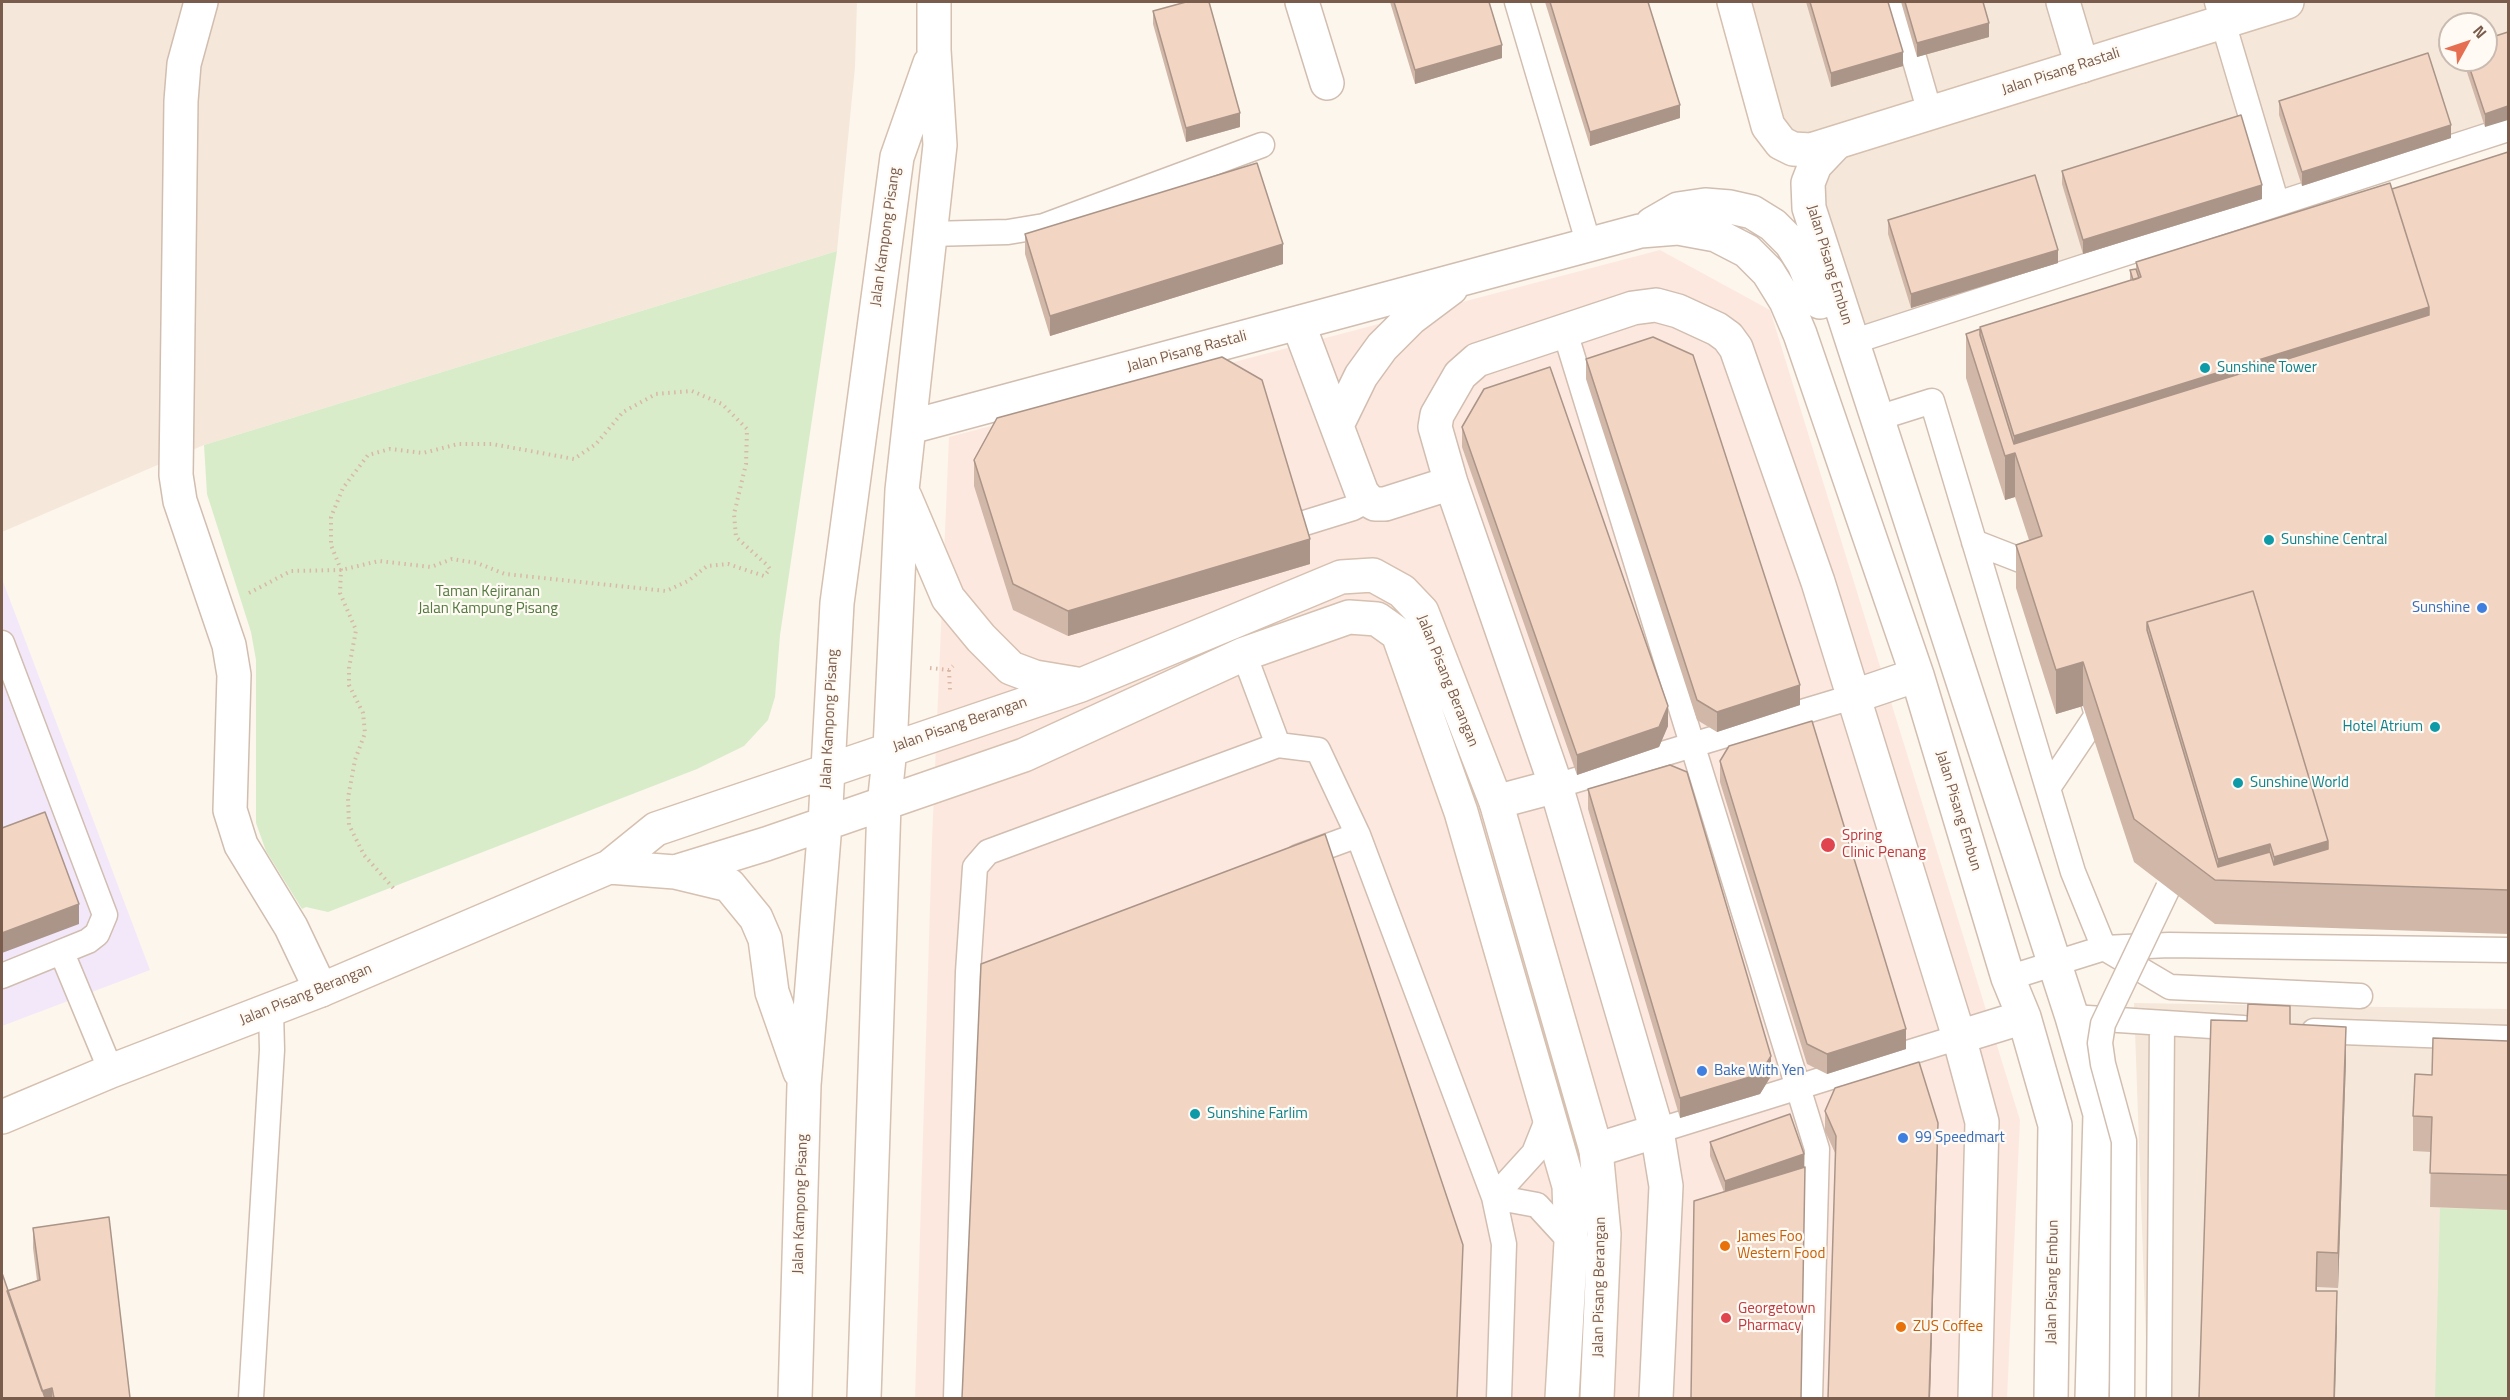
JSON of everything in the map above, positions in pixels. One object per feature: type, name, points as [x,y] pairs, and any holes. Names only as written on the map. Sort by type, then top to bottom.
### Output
[{"type":"street","points":[[201,2],[184,63],[181,101],[176,476],[180,501],[229,645],[234,675],[230,810],[241,845],[291,927],[321,990]]},
{"type":"street","name":"Jalan Kampong Pisang","points":[[864,1398],[884,805],[890,749],[902,490],[940,145],[934,50],[934,2]]},
{"type":"street","points":[[1302,2],[1327,83]]},
{"type":"street","points":[[1734,2],[1768,126],[1781,143],[1793,149],[1811,150],[1836,144]]},
{"type":"street","points":[[2063,2],[2082,66]]},
{"type":"street","name":"Jalan Pisang Rastali","points":[[1836,144],[2082,66],[2220,11],[2288,2]]},
{"type":"street","name":"Jalan Kampong Pisang","points":[[795,1398],[804,1085],[825,824],[826,771],[837,603],[897,157],[934,50]]},
{"type":"street","name":"Jalan Pisang Embun","points":[[1836,144],[1815,165],[1808,183],[1809,208],[2072,1017],[2100,1114],[2092,1398]]},
{"type":"street","name":"Jalan Pisang Rastali","points":[[1640,231],[1678,209],[1705,205],[1752,212]]},
{"type":"street","name":"Jalan Pisang Embun","points":[[1752,212],[1773,225],[1791,243],[1878,418]]},
{"type":"street","name":"Jalan Pisang Rastali","points":[[910,427],[1640,231],[1688,230],[1716,235],[1747,251]]},
{"type":"street","name":"Jalan Pisang Embun","points":[[1747,251],[1768,272],[1780,291],[1800,334],[1917,675],[2008,978],[2025,1017],[2055,1125],[2051,1398]]},
{"type":"street","name":"Jalan Pisang Rastali","points":[[1337,425],[1361,376],[1382,347],[1412,318],[1464,278]]},
{"type":"street","points":[[1656,1398],[1666,1186],[1657,1131],[1556,786],[1451,483],[1435,427],[1437,415],[1460,375],[1486,356],[1633,308],[1656,305],[1678,311],[1717,328],[1728,336],[1736,348],[1818,582],[1852,698],[1959,1037],[1982,1122],[1975,1398]]},
{"type":"street","points":[[1298,322],[1362,493],[1368,500],[1376,504],[1385,504],[1451,483]]},
{"type":"street","points":[[902,490],[948,598],[981,638],[1011,668],[1035,677],[1081,685]]},
{"type":"street","name":"Jalan Pisang Berangan","points":[[2,1117],[111,1071],[321,990],[609,867],[656,829],[1081,685],[1341,577],[1373,575],[1402,591],[1422,612],[1496,802],[1596,1150],[1604,1234],[1597,1398]]},
{"type":"street","name":"Jalan Pisang Berangan","points":[[609,867],[675,872],[884,805],[1024,755],[1244,654],[1349,617],[1377,619],[1398,634],[1461,812],[1569,1185],[1571,1242],[1562,1398]]},
{"type":"street","points":[[1852,698],[1917,675]]},
{"type":"street","points":[[1496,802],[1556,786]]},
{"type":"street","points":[[675,872],[729,885],[756,918],[765,939],[772,992],[804,1085]]},
{"type":"street","points":[[1959,1037],[2025,1017]]},
{"type":"street","points":[[1596,1150],[1657,1131]]},
{"type":"lane","points":[[1517,2],[1589,245]]},
{"type":"lane","points":[[1898,2],[1930,113]]},
{"type":"lane","points":[[2220,11],[2277,204]]},
{"type":"lane","points":[[1852,342],[2508,129]]},
{"type":"lane","points":[[929,234],[1008,232],[1044,226],[1262,145]]},
{"type":"lane","points":[[1565,332],[1817,1149],[1810,1398]]},
{"type":"lane","points":[[1878,418],[1932,401],[2073,872],[2104,948],[2170,987],[2360,996]]},
{"type":"lane","points":[[1298,525],[1353,508],[1368,500]]},
{"type":"lane","points":[[1974,542],[2054,573],[2057,584]]},
{"type":"lane","points":[[2,643],[105,915],[97,934],[62,953],[2,976]]},
{"type":"lane","points":[[1244,654],[1278,745]]},
{"type":"lane","points":[[2048,788],[2097,716],[2084,672]]},
{"type":"lane","points":[[1556,786],[1852,698]]},
{"type":"lane","points":[[956,1398],[980,969],[975,867],[988,852],[1278,745],[1318,750],[1358,836],[1494,1197],[1504,1244],[1498,1398]]},
{"type":"lane","points":[[1280,863],[1358,836]]},
{"type":"lane","points":[[2122,1398],[2124,1141],[2103,1064],[2100,1042],[2103,1024],[2168,888]]},
{"type":"lane","points":[[2008,978],[2104,948],[2169,945],[2508,950]]},
{"type":"lane","points":[[62,953],[111,1071]]},
{"type":"lane","points":[[251,1398],[273,1050],[271,1010]]},
{"type":"lane","points":[[2072,1017],[2162,1024],[2508,1038]]},
{"type":"lane","points":[[2159,1398],[2162,1024]]},
{"type":"lane","points":[[1657,1131],[1959,1037]]},
{"type":"lane","points":[[1494,1197],[1534,1153],[1548,1118]]},
{"type":"lane","points":[[1494,1197],[1537,1204],[1571,1242]]},
{"type":"path","points":[[218,614],[266,582],[291,571],[341,570],[379,561],[431,567],[452,559],[477,563],[505,574],[666,591],[688,581],[707,566],[728,564],[764,576],[770,569],[736,537],[734,514],[746,464],[747,429],[722,404],[692,391],[656,394],[623,412],[596,444],[573,459],[492,444],[458,444],[423,453],[390,449],[368,455],[343,488],[331,517],[331,544],[341,570],[340,593],[356,630],[349,668],[349,685],[363,713],[365,733],[355,760],[349,789],[349,825],[364,855],[395,890]]},
{"type":"path","points":[[926,668],[949,670],[953,666]]},
{"type":"shaded area","points":[[2,2],[857,2],[855,67],[837,251],[204,445],[2,532]]},
{"type":"shaded area","points":[[1734,2],[2508,2],[2508,129],[1852,342],[1793,149]]},
{"type":"shaded area","points":[[1660,250],[1770,310],[2020,1120],[2007,1398],[915,1398],[932,840],[949,437]]},
{"type":"shaded area","points":[[2,579],[150,970],[2,1026]]},
{"type":"shaded area","points":[[2134,1003],[2508,1009],[2508,1398],[2148,1398]]},
{"type":"green space","name":"Taman Kejiranan Jalan Kampung Pisang","points":[[837,251],[780,635],[775,697],[768,720],[744,746],[697,769],[328,912],[306,907],[302,909],[266,851],[256,823],[256,660],[251,632],[207,494],[204,445]]},
{"type":"green space","points":[[2440,1208],[2508,1210],[2508,1398],[2435,1398]]},
{"type":"building","points":[[1186,2],[1209,2],[1240,113],[1186,128],[1153,11]]},
{"type":"building","points":[[1394,2],[1489,2],[1502,45],[1415,70]]},
{"type":"building","points":[[1550,2],[1648,2],[1680,105],[1590,132]]},
{"type":"building","points":[[1810,2],[1888,2],[1903,52],[1831,73]]},
{"type":"building","points":[[1905,2],[1983,2],[1989,23],[1917,43]]},
{"type":"building","points":[[2508,32],[2508,106],[2485,114],[2471,72],[2498,72],[2498,35]]},
{"type":"building","points":[[2428,53],[2451,125],[2302,172],[2279,101]]},
{"type":"building","points":[[2241,115],[2262,185],[2083,240],[2062,171]]},
{"type":"building","name":"Sunshine Central","points":[[2508,152],[2508,890],[2215,880],[2134,819],[2083,662],[2056,670],[2016,545],[2042,536],[2015,453],[2005,456],[1966,334],[1980,329],[2014,444],[2429,315],[2429,307],[2392,189]],"holes":[[[2253,591],[2328,841],[2328,849],[2274,865],[2270,852],[2218,867],[2147,630],[2147,622]]]},
{"type":"building","points":[[1257,163],[1283,244],[1050,316],[1025,234]]},
{"type":"building","points":[[2035,175],[2058,250],[1911,294],[1888,220]]},
{"type":"building","points":[[2390,183],[2429,307],[2014,436],[1980,327],[2141,277],[2136,262]]},
{"type":"building","points":[[2136,269],[2139,278],[2133,280],[2130,270]]},
{"type":"building","points":[[1653,337],[1693,355],[1800,685],[1717,712],[1697,700],[1586,359]]},
{"type":"building","points":[[1222,357],[1262,380],[1310,539],[1068,611],[1013,584],[974,460],[997,418]]},
{"type":"building","points":[[1550,367],[1668,706],[1659,727],[1577,755],[1462,427],[1484,389]]},
{"type":"building","name":"Sunshine World","points":[[2253,591],[2328,841],[2274,857],[2270,844],[2218,859],[2147,622]]},
{"type":"building","points":[[1812,721],[1906,1029],[1827,1054],[1807,1044],[1720,761],[1729,746]]},
{"type":"building","points":[[1670,765],[1687,772],[1771,1056],[1760,1074],[1680,1098],[1588,789]]},
{"type":"building","points":[[45,812],[79,904],[2,933],[2,828]]},
{"type":"building","name":"Sunshine Farlim","points":[[1325,834],[1463,1245],[1457,1398],[962,1398],[981,964]]},
{"type":"building","points":[[2248,1004],[2290,1006],[2290,1024],[2346,1027],[2338,1253],[2317,1252],[2316,1291],[2337,1291],[2334,1398],[2199,1398],[2211,1020],[2247,1021]]},
{"type":"building","points":[[2433,1038],[2508,1041],[2508,1175],[2430,1173],[2432,1117],[2413,1116],[2415,1074],[2432,1075]]},
{"type":"building","points":[[1919,1062],[1938,1123],[1929,1398],[1828,1398],[1836,1136],[1825,1111],[1835,1088]]},
{"type":"building","points":[[1790,1114],[1804,1154],[1725,1181],[1710,1142]]},
{"type":"building","points":[[1805,1167],[1801,1398],[1691,1398],[1694,1201]]},
{"type":"building","points":[[109,1217],[130,1398],[54,1398],[52,1388],[42,1391],[7,1291],[40,1280],[33,1228]]},
{"type":"building","points":[[2,1273],[45,1398],[2,1398]]},
{"type":"place","name":"Sunshine Tower","points":[[2205,368]]},
{"type":"place","name":"Sunshine Central","points":[[2269,540]]},
{"type":"place","name":"Sunshine","points":[[2482,608]]},
{"type":"place","name":"Hotel Atrium","points":[[2435,727]]},
{"type":"place","name":"Sunshine World","points":[[2238,783]]},
{"type":"place","name":"Spring Clinic Penang","points":[[1828,845]]},
{"type":"place","name":"Bake With Yen","points":[[1702,1071]]},
{"type":"place","name":"Sunshine Farlim","points":[[1195,1114]]},
{"type":"place","name":"99 Speedmart","points":[[1903,1138]]},
{"type":"place","name":"James Foo Western Food","points":[[1725,1246]]},
{"type":"place","name":"Georgetown Pharmacy","points":[[1726,1318]]},
{"type":"place","name":"ZUS Coffee","points":[[1901,1327]]}]
